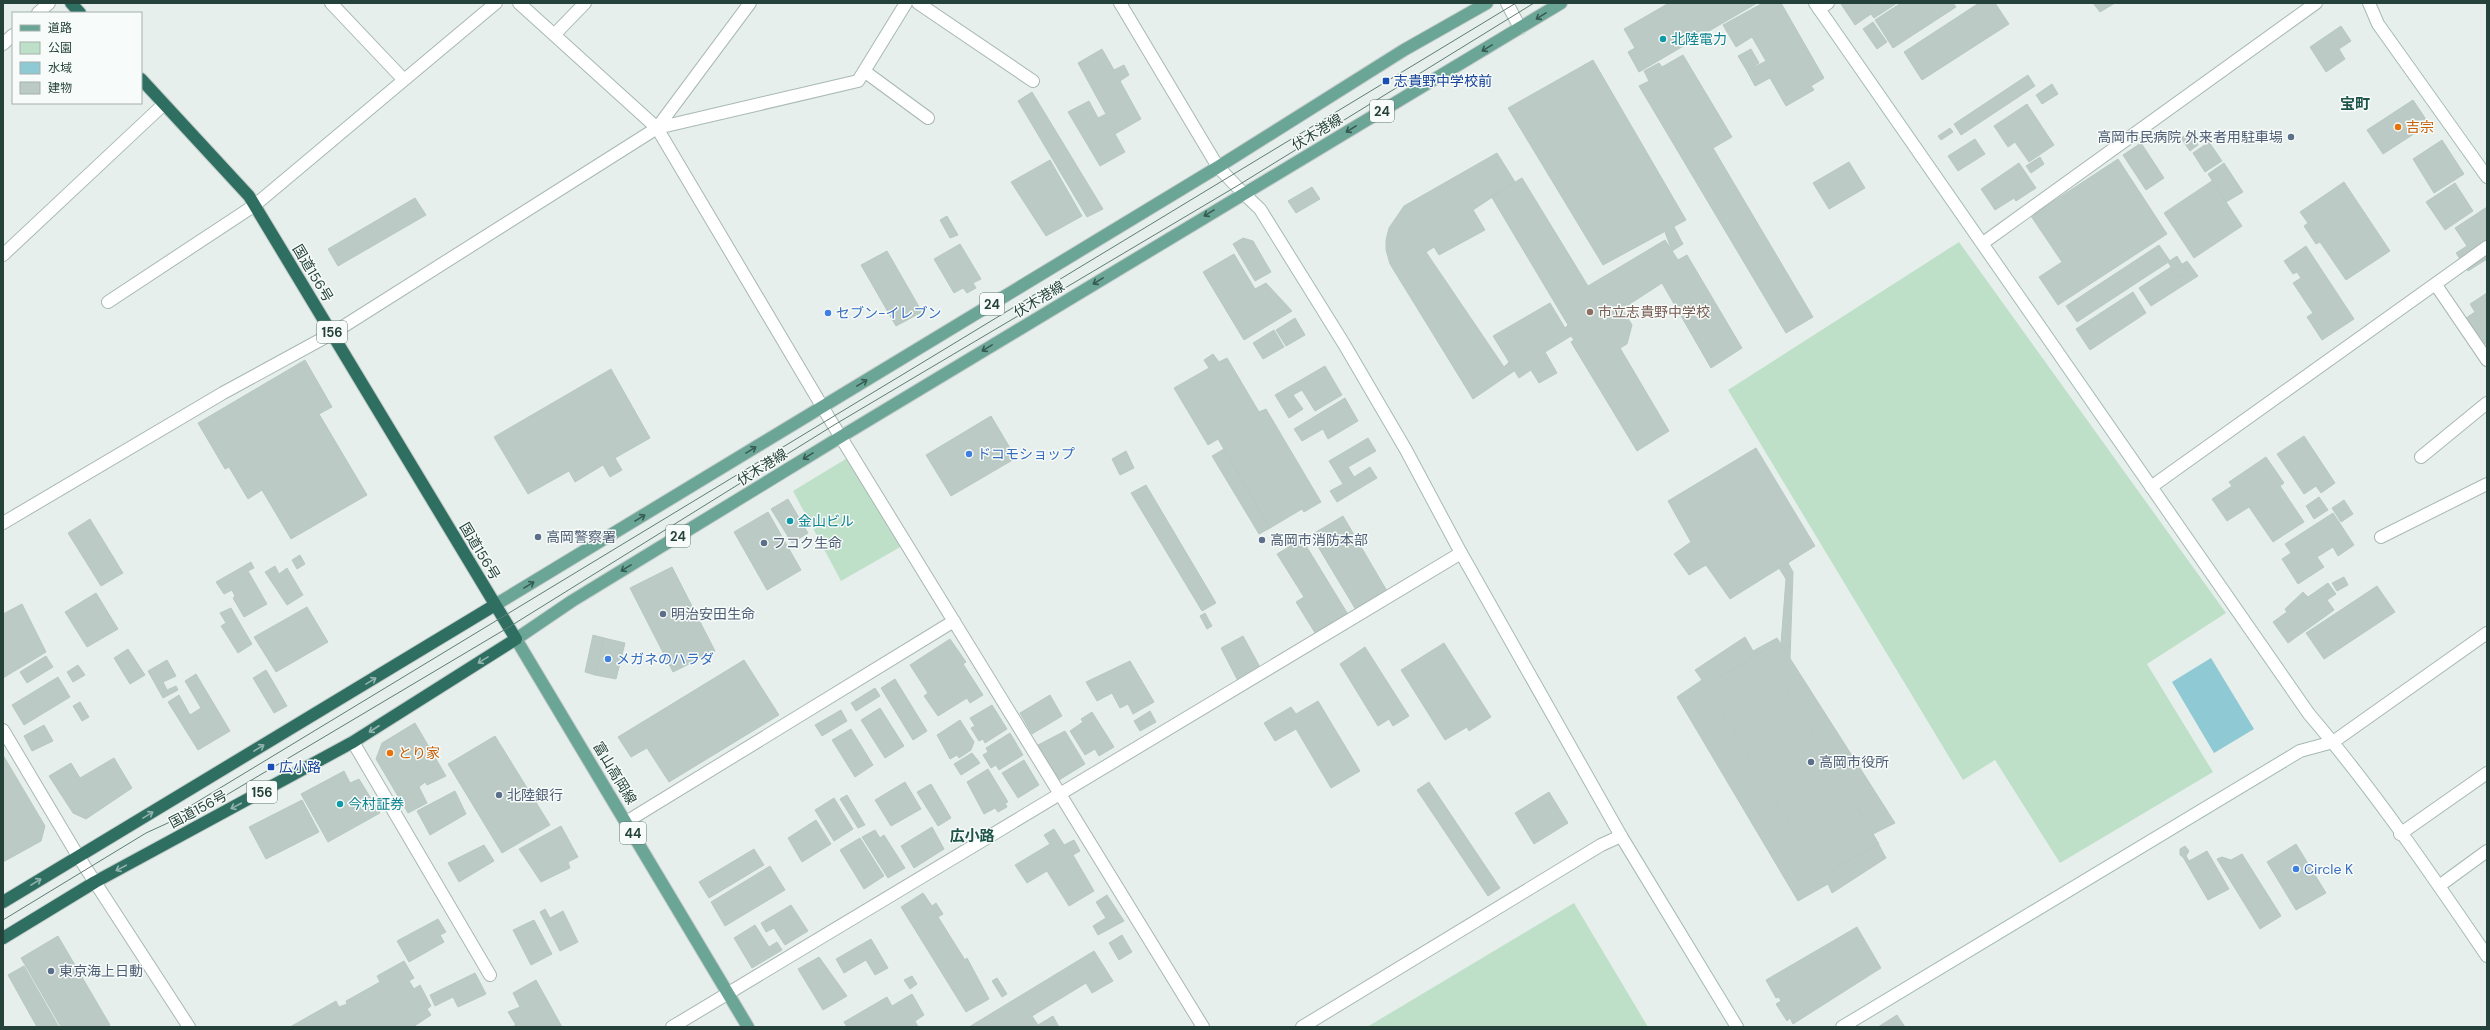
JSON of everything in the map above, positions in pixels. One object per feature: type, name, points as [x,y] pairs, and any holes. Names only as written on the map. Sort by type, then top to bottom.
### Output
[{"type":"highway","points":[[71,3],[79,12]]},
{"type":"highway","name":"国道156号","points":[[3,938],[95,882],[354,742],[516,639],[255,205],[142,80]]},
{"type":"highway","name":"国道156号","points":[[3,902],[495,605]]},
{"type":"main road","name":"伏木港線","points":[[495,605],[1218,168],[1398,54],[1487,3]]},
{"type":"main road","name":"伏木港線","points":[[516,639],[572,601],[842,436],[1243,193],[1561,3]]},
{"type":"main road","name":"富山高岡線","points":[[516,639],[748,1027]]},
{"type":"street","points":[[39,12],[48,3]]},
{"type":"street","points":[[331,3],[404,80]]},
{"type":"street","points":[[108,302],[255,205],[496,3]]},
{"type":"street","points":[[519,3],[656,128],[823,407],[1058,793],[1203,1027]]},
{"type":"street","points":[[554,35],[585,3]]},
{"type":"street","points":[[656,128],[750,3]]},
{"type":"street","points":[[3,523],[223,393],[333,333],[656,128],[858,81],[906,3]]},
{"type":"street","points":[[918,3],[1034,81]]},
{"type":"street","points":[[1120,3],[1218,168],[1260,209],[1344,344],[1406,450],[1461,553],[1621,836],[1736,1027]]},
{"type":"street","points":[[1507,3],[1520,28]]},
{"type":"street","points":[[1983,243],[2316,3]]},
{"type":"street","points":[[2369,3],[2378,24],[2487,177]]},
{"type":"street","points":[[1820,5],[2151,487],[2310,714],[2333,742],[2439,886],[2487,956]]},
{"type":"street","points":[[3,44],[12,36]]},
{"type":"street","points":[[864,71],[928,118]]},
{"type":"street","points":[[3,255],[164,104]]},
{"type":"street","points":[[2151,487],[2487,248]]},
{"type":"street","points":[[2436,285],[2487,360]]},
{"type":"street","points":[[2421,457],[2487,402]]},
{"type":"street","points":[[2380,537],[2487,484]]},
{"type":"street","points":[[672,1027],[1058,793],[1461,553]]},
{"type":"street","points":[[626,822],[954,621]]},
{"type":"street","points":[[1842,1027],[2300,751],[2333,742],[2487,633]]},
{"type":"street","points":[[3,730],[78,856],[189,1027]]},
{"type":"street","points":[[354,742],[490,975]]},
{"type":"street","points":[[2400,834],[2487,773]]},
{"type":"street","points":[[1302,1027],[1601,845],[1621,836]]},
{"type":"street","points":[[2439,886],[2487,851]]},
{"type":"green space","points":[[1959,242],[2226,613],[2147,664],[2213,772],[2060,863],[1995,760],[1963,780],[1728,390]]},
{"type":"green space","points":[[849,457],[902,546],[841,581],[793,491]]},
{"type":"green space","points":[[1574,903],[1648,1027],[1367,1027]]},
{"type":"water","points":[[2211,658],[2254,729],[2214,753],[2172,682]]},
{"type":"building","name":"北陸電力","points":[[1669,3],[1757,3],[1639,72],[1628,52],[1635,48],[1624,29]]},
{"type":"building","points":[[1763,3],[1781,3],[1824,78],[1811,86],[1814,90],[1786,106],[1770,78],[1755,86],[1747,71],[1766,61],[1752,37],[1736,47],[1723,25]]},
{"type":"building","points":[[1897,3],[1874,18],[1871,14],[1855,25],[1841,4]]},
{"type":"building","points":[[1901,3],[1953,3],[1956,7],[1893,48],[1875,20]]},
{"type":"building","points":[[1979,3],[1995,3],[2009,24],[1922,80],[1904,52]]},
{"type":"building","points":[[2093,3],[2115,3],[2100,12]]},
{"type":"building","points":[[1873,22],[1887,42],[1877,49],[1863,29]]},
{"type":"building","points":[[2341,26],[2351,41],[2339,49],[2345,59],[2326,72],[2310,47]]},
{"type":"building","points":[[1102,49],[1114,70],[1124,65],[1129,75],[1120,81],[1141,119],[1115,134],[1125,152],[1100,166],[1068,112],[1089,101],[1098,118],[1106,114],[1078,63]]},
{"type":"building","points":[[1751,49],[1759,63],[1747,71],[1738,56]]},
{"type":"building","points":[[1683,55],[1732,137],[1713,148],[1813,317],[1786,333],[1639,86],[1649,81],[1644,71],[1659,63],[1662,67]]},
{"type":"building","points":[[1593,60],[1686,220],[1603,265],[1508,108]]},
{"type":"building","points":[[2028,75],[2035,86],[1961,135],[1954,124]]},
{"type":"building","points":[[2052,84],[2058,94],[2042,104],[2036,95]]},
{"type":"building","points":[[1032,92],[1103,209],[1087,217],[1018,101]]},
{"type":"building","name":"吉宗","points":[[2413,100],[2429,124],[2383,154],[2367,130]]},
{"type":"building","points":[[2027,104],[2054,145],[2029,162],[2015,142],[2008,147],[1994,126]]},
{"type":"building","points":[[1950,128],[1953,132],[1941,140],[1938,136]]},
{"type":"building","points":[[2190,132],[2198,145],[2190,151],[2181,138]]},
{"type":"building","points":[[1975,139],[1985,154],[1958,171],[1948,156]]},
{"type":"building","points":[[2442,140],[2464,174],[2434,193],[2413,159]]},
{"type":"building","points":[[2209,142],[2222,161],[2205,172],[2193,153]]},
{"type":"building","points":[[2141,143],[2164,178],[2146,190],[2123,155]]},
{"type":"building","points":[[1497,153],[1515,182],[1473,210],[1485,230],[1439,255],[1434,247],[1426,252],[1504,367],[1509,362],[1514,371],[1473,399],[1390,264],[1386,250],[1386,240],[1389,228],[1404,206]]},
{"type":"building","points":[[2040,157],[2044,164],[2031,173],[2026,166]]},
{"type":"building","points":[[2118,159],[2167,234],[2058,305],[2039,277],[2062,262],[2031,216]]},
{"type":"building","points":[[1050,160],[1082,216],[1046,236],[1011,182]]},
{"type":"building","points":[[1849,162],[1865,188],[1829,209],[1813,183]]},
{"type":"building","points":[[2019,163],[2036,188],[2016,201],[2014,198],[1995,210],[1981,189]]},
{"type":"building","points":[[2224,163],[2243,192],[2226,202],[2208,174]]},
{"type":"building","points":[[1522,178],[1588,286],[1665,240],[1678,260],[1687,255],[1742,348],[1711,368],[1662,283],[1622,309],[1632,325],[1627,344],[1620,348],[1669,431],[1637,451],[1571,342],[1574,340],[1571,336],[1545,352],[1557,373],[1539,383],[1531,370],[1519,378],[1493,336],[1550,303],[1565,328],[1568,325],[1491,196]]},
{"type":"building","points":[[2212,181],[2242,226],[2194,258],[2164,213]]},
{"type":"building","points":[[2344,182],[2390,251],[2346,280],[2320,242],[2316,244],[2304,226],[2308,223],[2300,212]]},
{"type":"building","points":[[2455,183],[2473,211],[2445,230],[2426,202]]},
{"type":"building","points":[[1312,187],[1320,199],[1296,213],[1288,201]]},
{"type":"building","points":[[415,198],[426,215],[338,266],[328,249]]},
{"type":"building","points":[[2487,207],[2487,259],[2468,271],[2456,253],[2467,246],[2455,228]]},
{"type":"building","points":[[947,216],[958,235],[950,238],[940,220]]},
{"type":"building","points":[[1674,227],[1683,244],[1672,251],[1665,232]]},
{"type":"building","points":[[1243,238],[1253,241],[1271,272],[1255,281],[1233,244]]},
{"type":"building","points":[[960,244],[981,279],[973,283],[976,288],[967,293],[963,288],[954,293],[934,259]]},
{"type":"building","points":[[2159,245],[2170,261],[2077,322],[2066,306]]},
{"type":"building","points":[[2306,246],[2354,319],[2322,340],[2307,317],[2313,313],[2293,283],[2301,278],[2297,272],[2293,274],[2284,261]]},
{"type":"building","points":[[887,251],[922,312],[896,326],[861,265]]},
{"type":"building","points":[[1234,254],[1255,289],[1266,283],[1292,311],[1244,340],[1203,272]]},
{"type":"building","points":[[2177,256],[2187,273],[2178,278],[2168,262]]},
{"type":"building","points":[[2187,261],[2198,276],[2151,306],[2139,288],[2171,267],[2173,270]]},
{"type":"building","points":[[2133,292],[2146,313],[2090,350],[2076,329]]},
{"type":"building","points":[[2487,293],[2487,343],[2484,345],[2466,318],[2475,312],[2470,304]]},
{"type":"building","points":[[1295,318],[1305,335],[1286,346],[1276,330]]},
{"type":"building","points":[[1274,330],[1284,347],[1263,359],[1253,343]]},
{"type":"building","points":[[1213,354],[1219,362],[1227,358],[1259,412],[1266,409],[1321,502],[1304,512],[1302,509],[1270,528],[1218,439],[1208,445],[1174,388],[1209,368],[1204,360]]},
{"type":"building","points":[[305,360],[332,407],[319,414],[367,495],[291,539],[262,490],[248,499],[229,467],[225,469],[198,423]]},
{"type":"building","points":[[1325,366],[1342,395],[1315,411],[1302,390],[1293,395],[1303,409],[1289,418],[1275,395]]},
{"type":"building","points":[[611,369],[650,438],[615,458],[622,470],[610,477],[603,465],[575,482],[569,471],[528,494],[494,437]]},
{"type":"building","points":[[1345,398],[1358,421],[1328,439],[1323,429],[1302,441],[1294,429]]},
{"type":"building","points":[[991,416],[1016,458],[951,496],[926,455]]},
{"type":"building","points":[[2304,436],[2335,483],[2321,493],[2316,486],[2304,494],[2277,454]]},
{"type":"building","points":[[1368,438],[1376,451],[1348,467],[1354,477],[1370,467],[1377,478],[1337,502],[1330,491],[1343,484],[1329,461]]},
{"type":"building","points":[[1756,448],[1815,546],[1730,599],[1706,565],[1689,575],[1674,554],[1691,542],[1668,501]]},
{"type":"building","points":[[1224,449],[1270,528],[1259,534],[1212,456]]},
{"type":"building","points":[[1126,451],[1134,468],[1120,475],[1112,459]]},
{"type":"building","points":[[2266,457],[2284,483],[2280,486],[2304,522],[2273,542],[2249,507],[2227,521],[2212,499],[2232,486],[2229,482]]},
{"type":"building","points":[[1146,485],[1216,603],[1202,611],[1131,493]]},
{"type":"building","points":[[2319,497],[2328,510],[2314,519],[2306,506]]},
{"type":"building","name":"金山ビル","points":[[788,499],[808,533],[792,543],[771,509]]},
{"type":"building","points":[[2344,500],[2353,514],[2341,522],[2332,508]]},
{"type":"building","points":[[768,512],[801,570],[767,590],[734,532]]},
{"type":"building","points":[[2333,513],[2354,545],[2338,556],[2333,547],[2317,557],[2324,567],[2298,584],[2282,559],[2291,553],[2285,544]]},
{"type":"building","points":[[1343,516],[1387,591],[1356,610],[1311,535]]},
{"type":"building","points":[[90,519],[123,573],[101,586],[68,533]]},
{"type":"building","points":[[1302,539],[1349,616],[1317,636],[1296,602],[1304,597],[1277,554]]},
{"type":"building","points":[[300,555],[305,564],[297,569],[292,560]]},
{"type":"building","points":[[251,562],[254,568],[248,571],[267,604],[244,617],[233,598],[235,596],[232,590],[224,594],[216,582]]},
{"type":"building","points":[[1788,563],[1793,572],[1790,659],[1781,644],[1786,579],[1779,568]]},
{"type":"building","points":[[275,566],[279,574],[287,568],[303,595],[287,605],[265,572]]},
{"type":"building","points":[[672,567],[715,651],[673,672],[630,588]]},
{"type":"building","points":[[2344,577],[2348,585],[2337,591],[2332,583]]},
{"type":"building","points":[[2328,583],[2336,594],[2327,600],[2334,610],[2288,643],[2273,622],[2287,612],[2285,609],[2303,592],[2308,597]]},
{"type":"building","points":[[2377,586],[2395,612],[2324,659],[2306,633]]},
{"type":"building","points":[[96,593],[118,629],[87,647],[65,612]]},
{"type":"building","points":[[22,604],[46,652],[3,678],[3,614]]},
{"type":"building","points":[[307,607],[328,642],[276,672],[254,637]]},
{"type":"building","points":[[231,608],[252,644],[238,653],[221,626],[226,623],[220,613]]},
{"type":"building","points":[[1205,613],[1212,626],[1207,629],[1200,616]]},
{"type":"building","points":[[593,635],[604,638],[595,675],[585,672]]},
{"type":"building","points":[[1243,636],[1261,669],[1238,681],[1221,648]]},
{"type":"building","points":[[1745,637],[1753,651],[1777,638],[1895,823],[1873,834],[1886,858],[1832,893],[1828,884],[1798,901],[1677,697],[1702,680],[1695,670]]},
{"type":"building","points":[[604,638],[625,643],[616,679],[595,675]]},
{"type":"building","points":[[950,639],[966,662],[963,664],[983,695],[970,703],[967,698],[938,716],[924,696],[928,693],[910,665]]},
{"type":"building","points":[[1444,643],[1491,717],[1469,731],[1467,727],[1445,740],[1401,670]]},
{"type":"building","points":[[1365,647],[1409,716],[1393,726],[1389,719],[1378,726],[1340,664]]},
{"type":"building","points":[[128,649],[145,675],[130,684],[114,658]]},
{"type":"building","points":[[1763,651],[1879,844],[1821,876],[1706,686]]},
{"type":"building","points":[[46,656],[53,667],[27,683],[20,672]]},
{"type":"building","points":[[167,660],[176,676],[163,682],[167,690],[176,686],[178,690],[163,698],[148,671]]},
{"type":"building","points":[[744,660],[779,715],[669,782],[647,748],[631,757],[618,737]]},
{"type":"building","points":[[1130,661],[1154,702],[1133,714],[1128,704],[1120,708],[1112,693],[1097,701],[1086,682]]},
{"type":"building","points":[[78,665],[85,675],[73,682],[67,672]]},
{"type":"building","points":[[266,670],[287,706],[274,713],[253,678]]},
{"type":"building","points":[[196,674],[230,731],[198,750],[168,702],[179,695],[190,715],[201,708],[185,681]]},
{"type":"building","points":[[58,677],[70,697],[24,725],[12,705]]},
{"type":"building","points":[[895,679],[927,731],[913,740],[881,688]]},
{"type":"building","points":[[875,688],[880,696],[856,711],[851,703]]},
{"type":"building","points":[[1050,695],[1062,716],[1032,734],[1020,713]]},
{"type":"building","points":[[1318,701],[1360,771],[1331,788],[1296,729],[1275,741],[1264,723],[1291,707],[1296,714]]},
{"type":"building","points":[[80,702],[89,717],[82,721],[73,706]]},
{"type":"building","points":[[992,705],[1007,729],[985,743],[983,739],[979,741],[971,728],[975,726],[970,718]]},
{"type":"building","points":[[880,708],[904,746],[885,758],[861,720]]},
{"type":"building","points":[[841,710],[847,721],[822,736],[815,725]]},
{"type":"building","points":[[1150,711],[1156,722],[1140,731],[1134,721]]},
{"type":"building","points":[[1092,712],[1114,747],[1099,756],[1095,749],[1085,755],[1070,731],[1083,722],[1081,719]]},
{"type":"building","points":[[960,720],[974,742],[971,750],[959,758],[957,755],[950,759],[937,735]]},
{"type":"building","points":[[415,723],[446,776],[427,785],[425,782],[419,787],[427,803],[408,813],[376,759],[382,743]]},
{"type":"building","points":[[44,725],[53,741],[32,751],[24,736]]},
{"type":"building","points":[[851,729],[873,765],[855,777],[832,740]]},
{"type":"building","points":[[1065,731],[1085,764],[1059,780],[1038,745]]},
{"type":"building","points":[[1010,733],[1023,755],[999,770],[996,765],[991,768],[983,755],[988,752],[986,748]]},
{"type":"building","name":"北陸銀行","points":[[495,736],[550,825],[502,853],[448,764]]},
{"type":"building","points":[[972,753],[980,763],[961,775],[954,764]]},
{"type":"building","points":[[3,755],[45,826],[41,841],[3,862]]},
{"type":"building","points":[[114,758],[132,788],[86,819],[73,813],[49,776],[71,763],[80,778]]},
{"type":"building","points":[[1024,760],[1039,785],[1018,798],[1002,773]]},
{"type":"building","points":[[988,769],[1008,802],[1005,803],[1007,807],[998,812],[995,808],[984,814],[967,782]]},
{"type":"building","name":"今村証券","points":[[344,771],[350,783],[359,779],[380,813],[328,842],[301,794]]},
{"type":"building","points":[[905,782],[921,809],[891,826],[875,800]]},
{"type":"building","points":[[1429,782],[1500,888],[1488,896],[1417,790]]},
{"type":"building","points":[[931,784],[951,818],[938,826],[917,792]]},
{"type":"building","points":[[455,791],[466,814],[430,835],[417,811]]},
{"type":"building","points":[[1549,792],[1568,823],[1534,844],[1515,813]]},
{"type":"building","points":[[847,795],[865,825],[858,828],[840,799]]},
{"type":"building","points":[[834,798],[853,829],[834,841],[815,810]]},
{"type":"building","points":[[302,800],[319,832],[266,859],[249,827]]},
{"type":"building","points":[[816,820],[831,844],[802,862],[788,838]]},
{"type":"building","points":[[561,826],[578,857],[568,862],[570,868],[541,882],[519,849]]},
{"type":"building","points":[[932,827],[944,849],[914,868],[901,846]]},
{"type":"building","points":[[1054,829],[1064,845],[1074,840],[1080,851],[1073,855],[1094,891],[1069,906],[1047,871],[1027,883],[1015,865],[1050,844],[1044,835]]},
{"type":"building","points":[[875,830],[880,838],[884,835],[905,868],[888,878],[862,837]]},
{"type":"building","points":[[860,838],[884,876],[864,889],[840,850]]},
{"type":"building","points":[[2296,844],[2326,893],[2296,910],[2267,862]]},
{"type":"building","points":[[484,845],[494,861],[459,882],[448,863]]},
{"type":"building","points":[[2185,846],[2189,851],[2186,856],[2189,861],[2207,851],[2229,889],[2208,900],[2183,857],[2180,855],[2180,849]]},
{"type":"building","points":[[754,849],[764,865],[709,898],[699,882]]},
{"type":"building","points":[[2242,854],[2281,916],[2260,929],[2217,859],[2222,857],[2231,860]]},
{"type":"building","points":[[770,866],[785,890],[725,926],[711,902]]},
{"type":"building","points":[[923,893],[932,906],[936,903],[943,914],[938,917],[965,960],[967,958],[989,999],[966,1012],[901,907]]},
{"type":"building","points":[[1107,895],[1124,921],[1098,935],[1093,926],[1106,918],[1096,902]]},
{"type":"building","points":[[791,905],[808,931],[785,945],[774,928],[766,932],[761,923]]},
{"type":"building","points":[[545,909],[550,918],[563,911],[578,942],[560,951],[540,912]]},
{"type":"building","points":[[438,919],[446,932],[440,935],[444,942],[409,962],[397,941]]},
{"type":"building","points":[[534,920],[552,954],[531,965],[513,930]]},
{"type":"building","points":[[755,925],[769,947],[777,942],[782,950],[752,968],[734,938]]},
{"type":"building","points":[[1857,927],[1881,968],[1793,1024],[1790,1018],[1787,1021],[1776,1004],[1781,1001],[1779,997],[1776,998],[1766,980]]},
{"type":"building","points":[[1122,935],[1132,952],[1119,960],[1109,943]]},
{"type":"building","points":[[58,936],[110,1025],[106,1027],[61,1027],[21,958]]},
{"type":"building","points":[[871,939],[888,968],[875,975],[866,960],[844,973],[836,959]]},
{"type":"building","points":[[1094,951],[1113,981],[1092,993],[1086,983],[1032,1016],[1038,1025],[1053,1016],[1059,1027],[969,1027]]},
{"type":"building","points":[[819,957],[847,996],[823,1010],[798,969]]},
{"type":"building","points":[[404,961],[414,978],[409,981],[414,989],[420,985],[431,1006],[427,1009],[431,1015],[413,1027],[290,1027],[336,1001],[339,1007],[347,1004],[346,1001],[380,982],[377,976]]},
{"type":"building","points":[[24,966],[59,1027],[37,1027],[8,975]]},
{"type":"building","points":[[475,973],[486,994],[458,1007],[453,997],[435,1006],[430,995]]},
{"type":"building","points":[[912,976],[917,984],[910,989],[904,980]]},
{"type":"building","points":[[997,978],[1007,994],[1002,997],[992,981]]},
{"type":"building","points":[[536,980],[562,1027],[512,1027],[516,1025],[508,1012],[520,1007],[513,993]]},
{"type":"building","points":[[912,994],[924,1015],[915,1021],[918,1027],[847,1027],[844,1022],[887,997],[892,1006]]},
{"type":"building","points":[[1897,1015],[1905,1027],[1878,1027]]},
{"type":"tram line","points":[[187,808],[1516,3]]},
{"type":"tram line","points":[[3,920],[146,833],[218,800],[509,627],[834,425],[1237,186],[1534,3]]},
{"type":"place","name":"北陸電力","points":[[1663,39]]},
{"type":"place","name":"志貴野中学校前","points":[[1386,81]]},
{"type":"place","name":"吉宗","points":[[2398,127]]},
{"type":"place","name":"高岡市民病院 外来者用駐車場","points":[[2291,137]]},
{"type":"place","name":"市立志貴野中学校","points":[[1590,312]]},
{"type":"place","name":"セブン-イレブン","points":[[828,313]]},
{"type":"place","name":"ドコモショップ","points":[[969,454]]},
{"type":"place","name":"金山ビル","points":[[790,521]]},
{"type":"place","name":"高岡警察署","points":[[538,537]]},
{"type":"place","name":"高岡市消防本部","points":[[1262,540]]},
{"type":"place","name":"フコク生命","points":[[764,543]]},
{"type":"place","name":"明治安田生命","points":[[663,614]]},
{"type":"place","name":"メガネのハラダ","points":[[608,659]]},
{"type":"place","name":"とり家","points":[[390,753]]},
{"type":"place","name":"高岡市役所","points":[[1811,762]]},
{"type":"place","name":"広小路","points":[[271,767]]},
{"type":"place","name":"北陸銀行","points":[[499,795]]},
{"type":"place","name":"今村証券","points":[[340,804]]},
{"type":"place","name":"Circle K","points":[[2296,869]]},
{"type":"place","name":"東京海上日動","points":[[51,971]]},
{"type":"district","name":"宝町","points":[[2355,104]]},
{"type":"district","name":"広小路","points":[[972,836]]}]
